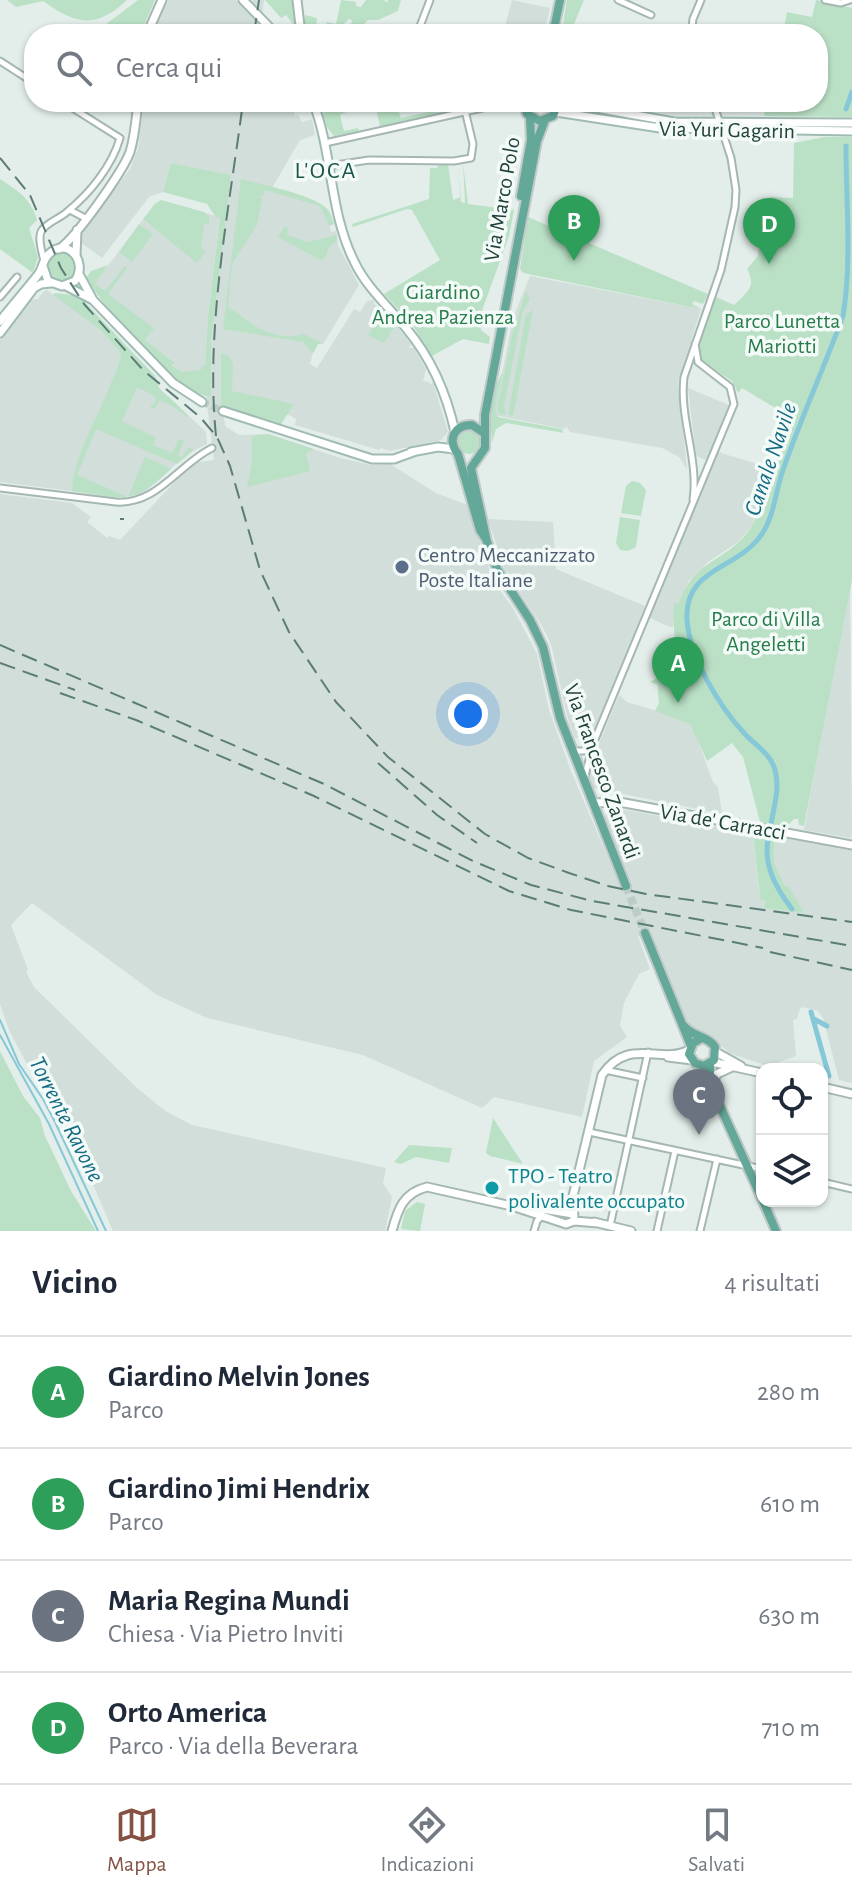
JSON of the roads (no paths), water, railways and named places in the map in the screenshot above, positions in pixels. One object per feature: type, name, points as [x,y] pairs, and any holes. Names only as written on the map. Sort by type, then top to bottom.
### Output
[{"type":"main road","points":[[151,24],[162,0]]},
{"type":"main road","points":[[243,0],[266,24]]},
{"type":"main road","points":[[297,0],[300,24]]},
{"type":"main road","points":[[555,24],[560,0]]},
{"type":"main road","points":[[0,321],[43,263],[78,228],[126,162],[137,112]]},
{"type":"main road","points":[[316,112],[325,143],[335,202],[353,261],[372,290],[415,341],[442,387],[450,411],[456,452]]},
{"type":"main road","points":[[527,112],[530,118],[545,120],[556,112]]},
{"type":"main road","name":"Via Yuri Gagarin","points":[[556,112],[651,128],[852,123]]},
{"type":"main road","name":"Via Yuri Gagarin","points":[[613,112],[656,120],[722,126],[852,131]]},
{"type":"main road","name":"Via Marco Polo","points":[[469,425],[481,411],[530,145],[530,118]]},
{"type":"main road","name":"Via Marco Polo","points":[[484,433],[537,141],[545,120]]},
{"type":"main road","points":[[66,286],[79,274],[81,265],[76,255],[78,228]]},
{"type":"main road","points":[[57,249],[76,255]]},
{"type":"main road","points":[[43,263],[44,274],[51,283]]},
{"type":"main road","points":[[79,274],[93,300],[173,383],[202,402]]},
{"type":"main road","points":[[0,333],[34,288],[41,284],[66,286],[93,300]]},
{"type":"main road","points":[[223,411],[362,456],[379,457],[433,448],[456,452],[468,458],[476,457],[485,448],[484,433],[457,420],[450,411]]},
{"type":"main road","points":[[433,448],[469,425]]},
{"type":"main road","name":"Via Francesco Zanardi","points":[[456,452],[480,530],[497,569],[530,620],[543,647],[560,718],[626,886]]},
{"type":"main road","name":"Via Francesco Zanardi","points":[[476,457],[470,475],[486,528],[486,539]]},
{"type":"main road","name":"Via de' Carracci","points":[[593,803],[615,801],[852,845]]},
{"type":"main road","points":[[645,933],[695,1062],[711,1086],[756,1186]]},
{"type":"main road","points":[[680,1022],[700,1039],[710,1041],[716,1052],[738,1067]]},
{"type":"main road","points":[[567,1220],[598,1083],[605,1070],[628,1055],[648,1052],[676,1054],[700,1039]]},
{"type":"main road","points":[[711,1086],[711,1063],[716,1052]]},
{"type":"main road","points":[[659,1053],[675,1059],[756,1072]]},
{"type":"main road","points":[[711,1086],[717,1074],[738,1067]]},
{"type":"main road","points":[[828,1088],[852,1094]]},
{"type":"main road","points":[[392,1231],[398,1201],[416,1187],[427,1184],[567,1220]]},
{"type":"main road","points":[[392,1231],[400,1203],[427,1187],[542,1216],[598,1223],[631,1231]]},
{"type":"main road","points":[[765,1207],[776,1231]]},
{"type":"street","points":[[421,24],[430,0]]},
{"type":"street","points":[[618,0],[651,15]]},
{"type":"street","points":[[694,24],[701,0]]},
{"type":"street","points":[[825,0],[841,3],[850,0]]},
{"type":"street","points":[[0,61],[24,77]]},
{"type":"street","points":[[43,263],[39,236],[43,229],[70,210],[109,164],[120,138],[79,112]]},
{"type":"street","points":[[325,143],[462,112]]},
{"type":"street","points":[[328,166],[364,160],[456,161],[471,158],[473,146],[466,112]]},
{"type":"street","points":[[692,504],[693,469],[683,391],[685,370],[719,278],[735,207],[735,181],[717,112]]},
{"type":"street","points":[[70,210],[85,218]]},
{"type":"street","points":[[41,242],[57,249]]},
{"type":"street","points":[[0,297],[17,277]]},
{"type":"street","points":[[584,781],[593,744],[735,400],[730,387],[702,367],[697,359],[695,344]]},
{"type":"street","points":[[685,370],[691,365],[702,367]]},
{"type":"street","points":[[0,488],[136,502],[150,496],[189,461],[212,448]]},
{"type":"street","points":[[693,469],[699,473],[706,472]]},
{"type":"street","points":[[573,751],[584,751],[593,744]]},
{"type":"street","points":[[610,1226],[648,1052]]},
{"type":"street","points":[[605,1070],[643,1078]]},
{"type":"street","points":[[588,1131],[756,1168]]},
{"type":"street","points":[[657,1231],[675,1151]]},
{"type":"street","points":[[700,1231],[717,1159]]},
{"type":"street","points":[[828,1183],[852,1189]]},
{"type":"street","points":[[534,1231],[542,1216]]},
{"type":"waterway","name":"Canale Navile","points":[[846,109],[852,92]]},
{"type":"waterway","name":"Canale Navile","points":[[771,824],[777,790],[773,764],[734,722],[707,681],[689,635],[688,603],[693,590],[702,580],[749,549],[764,531],[780,478],[843,316],[848,253],[846,146]]},
{"type":"waterway","name":"Canale Navile","points":[[769,835],[769,865],[780,892],[792,909]]},
{"type":"waterway","points":[[811,1012],[829,1076]]},
{"type":"waterway","points":[[814,1019],[827,1026]]},
{"type":"waterway","name":"Torrente Ravone","points":[[0,1020],[19,1064],[55,1122],[106,1231]]},
{"type":"waterway","points":[[0,1035],[49,1124],[98,1231]]},
{"type":"tunnel","points":[[202,402],[223,411]]},
{"type":"tunnel","points":[[626,886],[645,933]]},
{"type":"railway","points":[[255,24],[259,0]]},
{"type":"railway","points":[[216,436],[213,395],[216,311],[242,112]]},
{"type":"railway","points":[[0,158],[30,195],[61,268],[84,304],[143,370],[200,417],[217,437],[230,466],[260,570],[289,632],[336,702],[388,757],[485,834],[528,858],[569,873],[646,894],[852,922]]},
{"type":"railway","points":[[0,645],[324,784],[473,861],[531,885],[592,901],[852,946]]},
{"type":"railway","points":[[0,663],[75,690]]},
{"type":"railway","points":[[60,693],[136,720],[314,796],[509,891],[571,910],[763,948]]},
{"type":"railway","points":[[378,763],[437,815],[477,843]]},
{"type":"railway","points":[[770,952],[852,970]]},
{"type":"place","name":"Giardino Jimi Hendrix","points":[[574,261]]},
{"type":"place","name":"Orto America","points":[[769,264]]},
{"type":"place","name":"Centro Meccanizzato Poste Italiane","points":[[402,567]]},
{"type":"place","name":"Giardino Melvin Jones","points":[[678,703]]},
{"type":"place","name":"Maria Regina Mundi","points":[[699,1135]]},
{"type":"place","name":"TPO - Teatro polivalente occupato","points":[[492,1188]]},
{"type":"district","name":"L'OCA","points":[[326,170]]},
{"type":"park label","name":"Giardino Andrea Pazienza","points":[[443,304]]},
{"type":"park label","name":"Parco Lunetta Mariotti","points":[[782,332]]},
{"type":"park label","name":"Parco di Villa Angeletti","points":[[766,630]]}]
